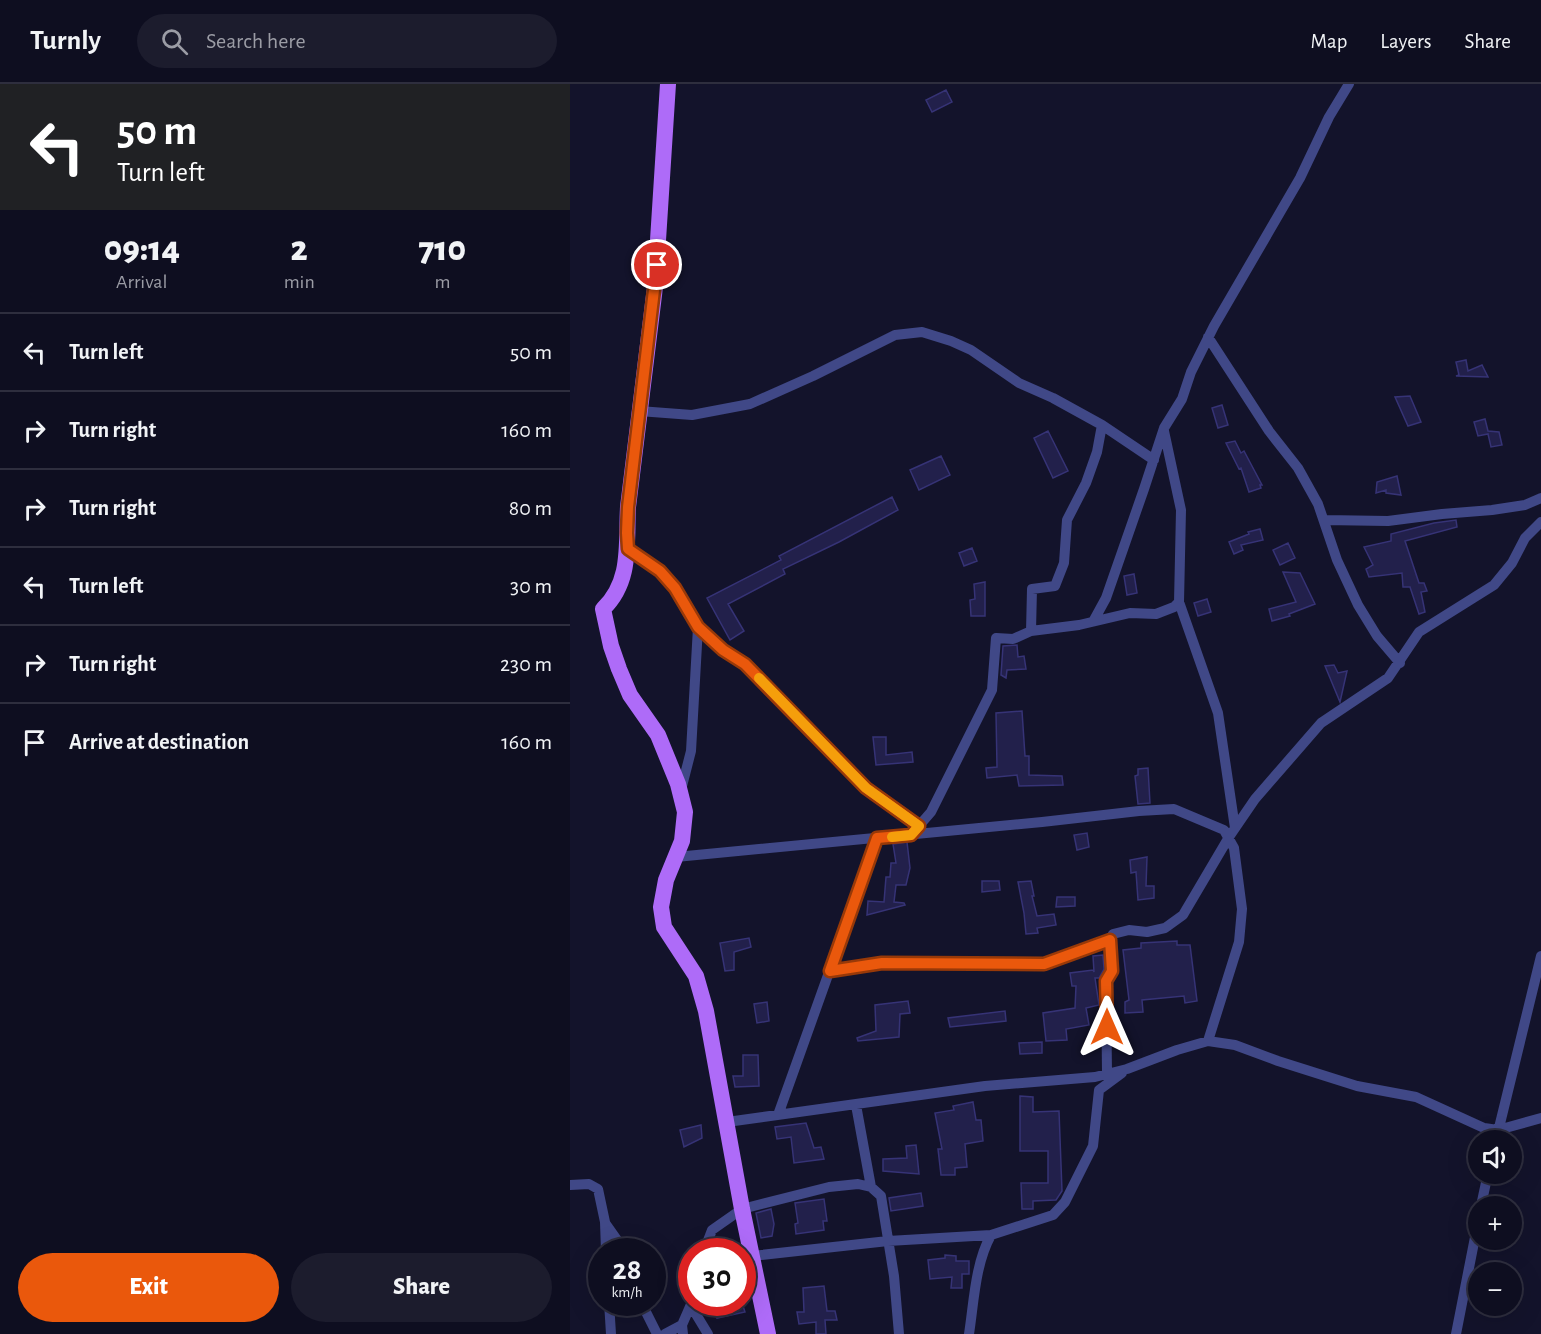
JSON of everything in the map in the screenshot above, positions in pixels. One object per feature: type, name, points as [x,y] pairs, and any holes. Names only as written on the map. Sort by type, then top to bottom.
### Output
[{"type":"main road","points":[[668,84],[655,287],[628,507],[628,549],[614,599],[603,609],[619,669],[630,695],[658,735],[680,792],[685,812],[682,841],[666,880],[661,907],[664,927],[696,976],[706,1011],[748,1238]]},
{"type":"main road","points":[[756,1276],[768,1334]]},
{"type":"street","points":[[1094,620],[1106,598],[1164,428],[1182,399],[1191,372],[1208,337],[1300,178],[1329,117],[1349,84]]},
{"type":"street","points":[[639,411],[692,416],[750,404],[895,335],[922,332],[951,340],[971,350],[1019,383],[1053,398],[1102,425],[1154,460]]},
{"type":"street","points":[[1208,337],[1269,431],[1298,468],[1318,504],[1337,560],[1358,605],[1377,636],[1400,663]]},
{"type":"street","points":[[1031,631],[1032,589],[1055,586],[1064,563],[1067,520],[1094,463],[1102,425]]},
{"type":"street","points":[[1164,428],[1181,510],[1179,602],[1218,713],[1242,909],[1239,942],[1208,1041]]},
{"type":"street","points":[[1324,520],[1388,521],[1492,510],[1525,505],[1541,498]]},
{"type":"street","points":[[1107,1074],[1106,981],[1112,971],[1110,940],[1113,934],[1129,930],[1147,932],[1165,928],[1183,915],[1232,832],[1255,799],[1321,723],[1388,678],[1419,632],[1494,585],[1512,563],[1525,538],[1541,522]]},
{"type":"street","points":[[628,549],[660,571],[675,588],[698,627],[723,650],[745,664],[866,788],[919,826]]},
{"type":"street","points":[[911,835],[931,812],[992,690],[996,638],[1013,639],[1031,631],[1079,625],[1130,613],[1156,615],[1174,607],[1179,602]]},
{"type":"street","points":[[680,792],[691,751],[698,627]]},
{"type":"street","points":[[676,857],[1174,809],[1232,832]]},
{"type":"street","points":[[778,1115],[877,838]]},
{"type":"street","points":[[830,971],[882,963],[1044,964],[1110,940]]},
{"type":"street","points":[[1498,1130],[1541,956]]},
{"type":"street","points":[[727,1122],[985,1086],[1095,1077],[1127,1069],[1208,1041],[1235,1045],[1357,1086],[1416,1097],[1488,1130]]},
{"type":"street","points":[[756,1256],[888,1241],[991,1235],[1053,1215],[1065,1202],[1093,1146],[1099,1090],[1127,1069]]},
{"type":"street","points":[[856,1105],[871,1188]]},
{"type":"street","points":[[1510,1130],[1541,1118]]},
{"type":"street","points":[[570,1185],[589,1184],[598,1189],[605,1222],[606,1238]]},
{"type":"street","points":[[709,1238],[712,1230],[742,1209],[829,1187],[858,1184],[871,1188],[881,1196],[894,1276],[899,1334]]},
{"type":"street","points":[[605,1222],[616,1238]]},
{"type":"street","points":[[969,1334],[984,1247],[991,1235]]},
{"type":"street","points":[[1456,1334],[1473,1250]]},
{"type":"street","points":[[610,1316],[611,1334]]},
{"type":"street","points":[[648,1316],[657,1334]]},
{"type":"street","points":[[698,1316],[708,1334]]},
{"type":"street","points":[[665,1334],[683,1329]]},
{"type":"building","points":[[946,90],[952,102],[932,112],[926,100]]},
{"type":"building","points":[[1466,360],[1468,371],[1482,365],[1488,377],[1456,376],[1459,375],[1456,362]]},
{"type":"building","points":[[1410,396],[1421,422],[1408,426],[1395,397]]},
{"type":"building","points":[[1222,405],[1228,425],[1218,428],[1212,408]]},
{"type":"building","points":[[1485,419],[1488,431],[1499,432],[1502,445],[1491,447],[1488,434],[1478,436],[1474,422]]},
{"type":"building","points":[[1048,431],[1068,471],[1053,478],[1034,438]]},
{"type":"building","points":[[1235,441],[1241,453],[1244,451],[1262,485],[1260,485],[1261,488],[1249,492],[1241,468],[1239,469],[1226,443]]},
{"type":"building","points":[[941,456],[950,475],[919,490],[910,470]]},
{"type":"building","points":[[1397,476],[1401,495],[1386,493],[1386,490],[1376,493],[1377,482]]},
{"type":"building","points":[[892,497],[898,510],[783,569],[785,574],[728,604],[744,631],[730,640],[707,598],[781,560],[779,556]]},
{"type":"building","points":[[1456,520],[1457,527],[1405,541],[1419,583],[1424,583],[1427,591],[1421,592],[1425,612],[1419,614],[1410,587],[1403,587],[1402,573],[1369,577],[1366,569],[1373,565],[1364,547],[1391,541],[1391,534]]},
{"type":"building","points":[[1260,529],[1263,540],[1241,545],[1243,550],[1234,554],[1229,542],[1249,534],[1248,532]]},
{"type":"building","points":[[1288,543],[1295,558],[1280,565],[1273,550]]},
{"type":"building","points":[[972,548],[977,561],[964,566],[959,553]]},
{"type":"building","points":[[1283,572],[1300,573],[1315,604],[1289,614],[1290,616],[1272,621],[1269,609],[1296,602]]},
{"type":"building","points":[[1134,574],[1137,593],[1127,595],[1124,576]]},
{"type":"building","points":[[985,582],[985,616],[971,616],[970,600],[975,599],[974,584]]},
{"type":"building","points":[[1207,599],[1211,612],[1198,616],[1194,603]]},
{"type":"building","points":[[1017,645],[1018,657],[1024,656],[1026,669],[1007,670],[1006,678],[1001,675],[1003,646]]},
{"type":"building","points":[[1334,665],[1338,673],[1347,671],[1340,702],[1325,666]]},
{"type":"building","points":[[1022,711],[1025,756],[1029,756],[1029,775],[1062,776],[1063,785],[1019,786],[1017,775],[987,778],[986,768],[997,767],[996,713]]},
{"type":"building","points":[[873,737],[886,737],[886,755],[912,752],[913,762],[876,765]]},
{"type":"building","points":[[1148,768],[1150,803],[1138,804],[1135,776],[1138,775],[1138,769]]},
{"type":"building","points":[[1087,833],[1089,847],[1077,850],[1074,835]]},
{"type":"building","points":[[907,842],[910,868],[906,885],[896,885],[894,902],[905,905],[867,915],[868,901],[884,902],[886,877],[890,877],[891,863],[896,863],[893,844]]},
{"type":"building","points":[[1147,857],[1146,886],[1154,886],[1154,898],[1138,900],[1136,872],[1131,873],[1130,860]]},
{"type":"building","points":[[982,881],[999,881],[1000,890],[982,892]]},
{"type":"building","points":[[1031,881],[1037,916],[1054,914],[1056,925],[1037,928],[1038,933],[1026,934],[1018,882]]},
{"type":"building","points":[[1057,897],[1075,897],[1075,906],[1056,907]]},
{"type":"building","points":[[749,938],[751,947],[734,952],[734,970],[725,971],[720,943]]},
{"type":"building","points":[[1177,941],[1177,945],[1190,945],[1197,1001],[1185,1003],[1184,996],[1142,1000],[1143,1012],[1125,1013],[1125,1002],[1129,1000],[1123,950],[1141,948],[1141,943]]},
{"type":"building","points":[[1103,955],[1104,969],[1099,978],[1095,978],[1099,1005],[1086,1008],[1089,1025],[1066,1029],[1067,1040],[1046,1041],[1043,1013],[1075,1008],[1076,986],[1072,986],[1070,973],[1093,970],[1094,972],[1093,956]]},
{"type":"building","points":[[908,1001],[910,1013],[900,1014],[899,1037],[858,1041],[857,1038],[876,1031],[875,1005]]},
{"type":"building","points":[[767,1002],[769,1021],[757,1023],[754,1004]]},
{"type":"building","points":[[1005,1011],[1006,1021],[950,1027],[948,1018]]},
{"type":"building","points":[[1042,1042],[1042,1053],[1020,1054],[1019,1043]]},
{"type":"building","points":[[743,1055],[758,1055],[759,1086],[735,1087],[733,1076],[743,1076]]},
{"type":"building","points":[[1020,1096],[1033,1097],[1033,1112],[1059,1111],[1062,1191],[1056,1200],[1033,1201],[1033,1209],[1022,1209],[1021,1183],[1048,1183],[1048,1151],[1020,1151]]},
{"type":"building","points":[[973,1102],[976,1120],[981,1120],[983,1141],[965,1144],[967,1167],[955,1168],[955,1175],[941,1175],[938,1149],[942,1149],[935,1113],[954,1110],[953,1106]]},
{"type":"building","points":[[806,1123],[814,1148],[821,1147],[824,1159],[794,1163],[791,1137],[777,1139],[775,1127]]},
{"type":"building","points":[[701,1125],[702,1138],[684,1147],[680,1130]]},
{"type":"building","points":[[916,1145],[919,1174],[883,1171],[883,1159],[907,1158],[906,1146]]},
{"type":"building","points":[[921,1193],[923,1206],[891,1211],[889,1198]]},
{"type":"building","points":[[824,1199],[827,1221],[823,1221],[824,1230],[796,1234],[795,1224],[798,1223],[795,1203]]},
{"type":"building","points":[[771,1209],[774,1224],[772,1236],[761,1238],[756,1213]]},
{"type":"building","points":[[945,1255],[956,1256],[956,1261],[969,1261],[969,1274],[962,1274],[962,1288],[951,1288],[952,1277],[930,1279],[928,1260],[945,1258]]},
{"type":"building","points":[[824,1286],[827,1311],[835,1311],[837,1320],[825,1320],[826,1334],[816,1334],[816,1322],[799,1324],[797,1312],[804,1312],[803,1288]]},
{"type":"slow traffic","points":[[759,678],[866,788],[919,826],[911,835],[892,837]]},
{"type":"route","points":[[657,265],[628,507],[628,549],[660,571],[675,588],[698,627],[723,650],[745,664],[866,788],[919,826],[911,835],[877,838],[830,971],[882,963],[1044,964],[1110,940],[1112,971],[1106,981],[1107,1027]]}]
